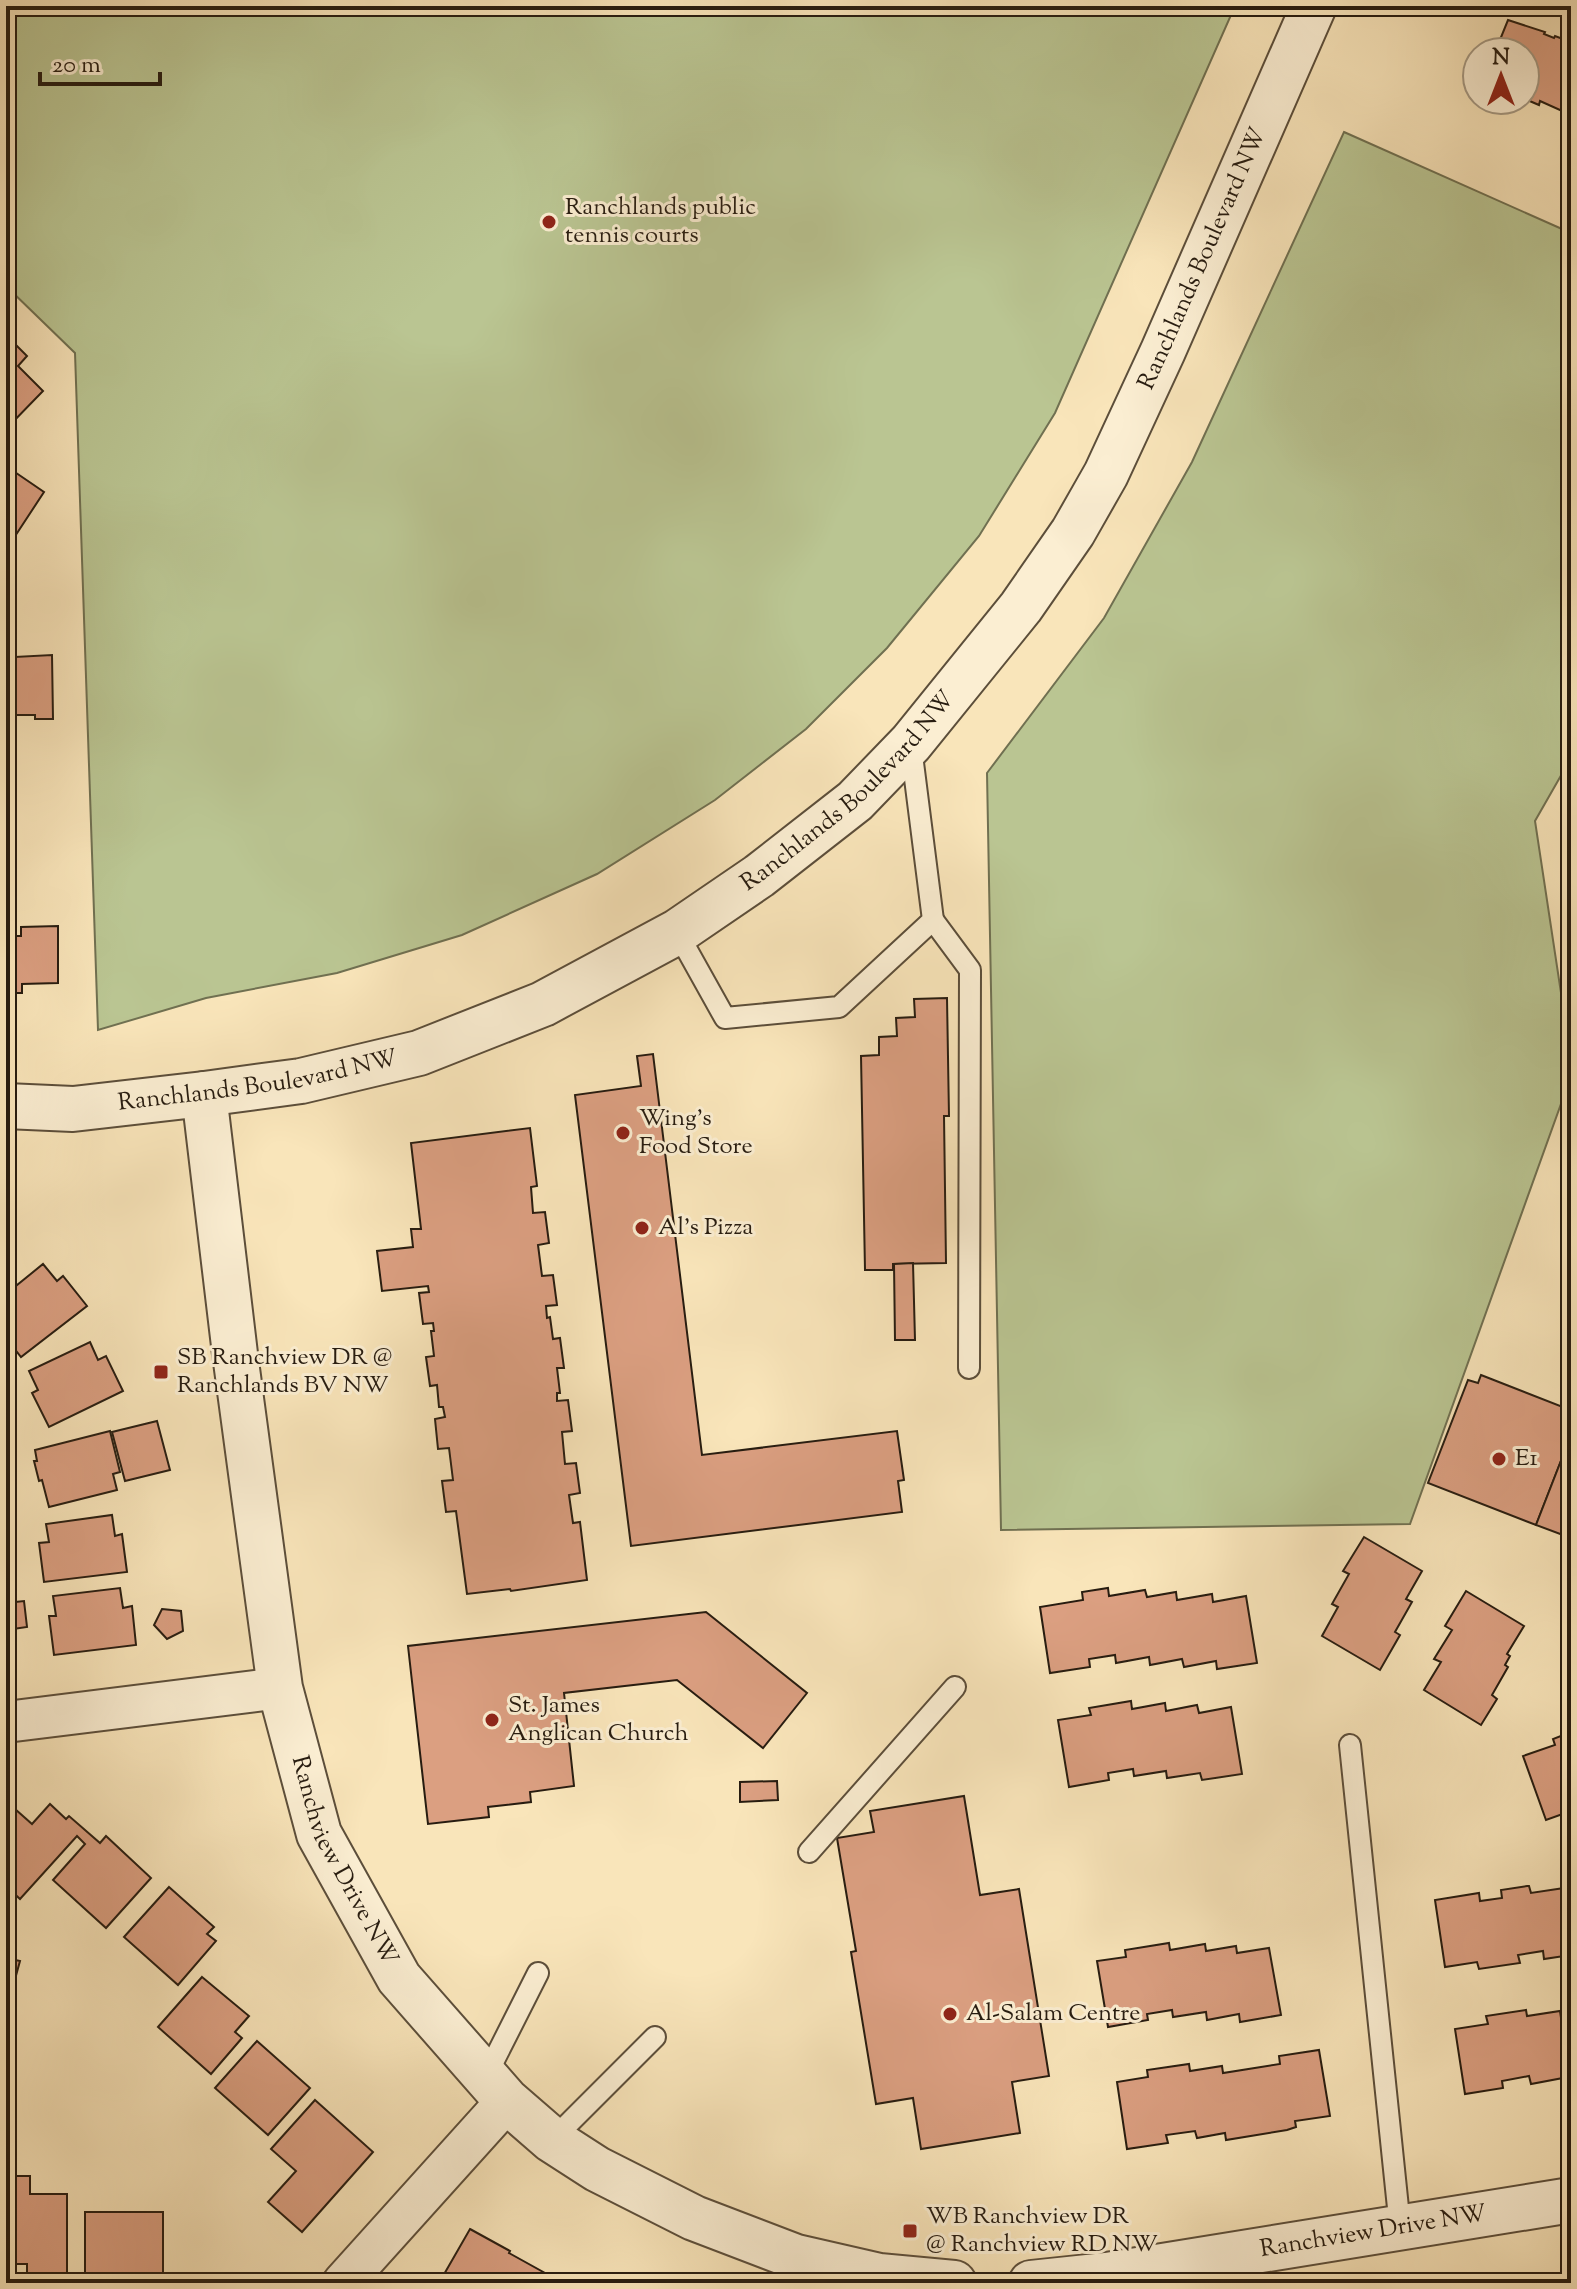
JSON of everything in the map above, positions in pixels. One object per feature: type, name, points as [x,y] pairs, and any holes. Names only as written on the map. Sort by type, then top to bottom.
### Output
[{"type":"street","name":"Ranchlands Boulevard NW","points":[[6,1106],[73,1109],[204,1094],[301,1081],[419,1053],[543,1004],[677,932],[759,876],[855,801],[911,743],[1021,607],[1073,532],[1106,474],[1163,351],[1314,6]]},
{"type":"street","name":"Ranchview Drive NW","points":[[204,1094],[280,1688],[319,1834],[399,1978],[497,2089],[552,2140],[597,2169],[694,2218],[796,2257],[879,2276],[954,2283]]},
{"type":"street","points":[[6,1722],[280,1688]]},
{"type":"street","points":[[343,2283],[497,2089]]},
{"type":"street","name":"Ranchview Drive NW","points":[[1031,2283],[1107,2275],[1571,2200]]},
{"type":"lane","points":[[911,743],[933,920],[970,970],[969,1368]]},
{"type":"lane","points":[[677,932],[725,1018],[839,1007],[933,920]]},
{"type":"lane","points":[[809,1852],[955,1687]]},
{"type":"lane","points":[[1350,1745],[1400,2227]]},
{"type":"lane","points":[[497,2089],[538,1973]]},
{"type":"lane","points":[[552,2140],[655,2037]]},
{"type":"green space","points":[[6,6],[1235,6],[1055,413],[979,536],[887,648],[806,729],[715,800],[597,874],[462,935],[337,973],[206,998],[98,1030],[75,353],[6,286]]},
{"type":"green space","points":[[1344,132],[1571,233],[1571,758],[1535,821],[1571,1076],[1410,1524],[1001,1530],[987,773],[1104,618],[1192,462]]},
{"type":"building","points":[[1508,20],[1571,42],[1571,115],[1541,101],[1541,36],[1502,36]]},
{"type":"building","points":[[6,335],[27,356],[18,366],[43,391],[6,429]]},
{"type":"building","points":[[6,466],[44,492],[6,550]]},
{"type":"building","points":[[6,652],[15,652],[15,657],[52,655],[53,719],[16,715],[16,709],[6,709]]},
{"type":"building","points":[[58,926],[58,983],[22,984],[22,993],[6,993],[6,936],[21,936],[21,927]]},
{"type":"building","points":[[947,998],[949,1116],[944,1116],[946,1263],[893,1264],[893,1270],[865,1270],[861,1056],[879,1055],[879,1037],[897,1036],[896,1018],[915,1017],[914,999]]},
{"type":"building","points":[[653,1054],[702,1455],[897,1431],[904,1480],[898,1481],[902,1512],[631,1546],[575,1095],[641,1086],[637,1056]]},
{"type":"building","points":[[530,1128],[537,1186],[531,1187],[533,1213],[545,1212],[549,1243],[538,1245],[542,1276],[553,1275],[557,1305],[546,1306],[547,1318],[550,1317],[553,1339],[560,1338],[564,1368],[557,1368],[560,1393],[557,1393],[557,1401],[568,1400],[572,1431],[562,1432],[565,1464],[576,1463],[580,1493],[569,1495],[573,1523],[580,1522],[587,1580],[467,1594],[456,1511],[446,1512],[442,1481],[453,1480],[449,1448],[438,1449],[435,1419],[445,1417],[443,1407],[439,1407],[437,1385],[430,1386],[426,1357],[434,1356],[431,1331],[434,1331],[433,1323],[423,1324],[419,1293],[429,1292],[428,1286],[382,1291],[377,1251],[413,1247],[411,1229],[421,1229],[411,1143]]},
{"type":"building","points":[[913,1263],[915,1340],[895,1340],[894,1264]]},
{"type":"building","points":[[43,1264],[57,1281],[63,1276],[87,1306],[21,1357],[6,1338],[6,1294]]},
{"type":"building","points":[[90,1342],[98,1360],[106,1356],[123,1391],[49,1427],[32,1393],[38,1390],[29,1371]]},
{"type":"building","name":"E1","points":[[1481,1375],[1568,1409],[1565,1417],[1571,1419],[1571,1435],[1536,1525],[1428,1483],[1468,1380],[1478,1383]]},
{"type":"building","points":[[157,1421],[170,1470],[125,1481],[112,1432]]},
{"type":"building","points":[[110,1431],[120,1472],[113,1474],[117,1490],[49,1507],[34,1461],[37,1461],[35,1450]]},
{"type":"building","points":[[1571,1435],[1571,1538],[1536,1525]]},
{"type":"building","points":[[112,1515],[115,1536],[122,1534],[127,1572],[44,1582],[39,1543],[49,1542],[46,1524]]},
{"type":"building","points":[[1364,1537],[1422,1571],[1406,1599],[1412,1602],[1395,1632],[1400,1635],[1380,1670],[1322,1636],[1338,1607],[1332,1604],[1349,1574],[1343,1571]]},
{"type":"building","points":[[120,1588],[123,1608],[132,1606],[136,1645],[54,1655],[49,1616],[56,1616],[53,1596]]},
{"type":"building","points":[[1108,1588],[1109,1596],[1145,1590],[1147,1597],[1176,1592],[1177,1600],[1212,1594],[1213,1602],[1246,1596],[1257,1663],[1217,1669],[1216,1661],[1184,1667],[1182,1659],[1150,1665],[1149,1657],[1116,1663],[1115,1655],[1089,1659],[1090,1667],[1050,1673],[1040,1607],[1083,1600],[1082,1592]]},
{"type":"building","points":[[1466,1591],[1524,1626],[1507,1654],[1510,1656],[1505,1665],[1508,1667],[1492,1695],[1497,1699],[1481,1725],[1424,1690],[1441,1662],[1434,1659],[1452,1630],[1445,1626]]},
{"type":"building","points":[[24,1601],[27,1627],[6,1630],[6,1603]]},
{"type":"building","points":[[162,1609],[181,1611],[183,1631],[167,1639],[154,1625]]},
{"type":"building","name":"St. James Anglican Church","points":[[706,1612],[807,1693],[763,1748],[677,1680],[564,1693],[574,1786],[530,1792],[531,1802],[488,1807],[489,1817],[428,1824],[408,1646]]},
{"type":"building","points":[[1131,1701],[1132,1709],[1165,1703],[1166,1711],[1197,1705],[1199,1713],[1231,1707],[1242,1774],[1202,1780],[1200,1773],[1167,1778],[1166,1771],[1134,1776],[1133,1769],[1108,1773],[1109,1780],[1069,1787],[1058,1720],[1091,1715],[1089,1708]]},
{"type":"building","points":[[1571,1732],[1571,1811],[1546,1820],[1523,1756],[1555,1745],[1553,1739]]},
{"type":"building","points":[[777,1781],[778,1800],[740,1802],[740,1782]]},
{"type":"building","name":"Al-Salam Centre","points":[[964,1796],[980,1895],[1019,1889],[1049,2076],[1012,2082],[1020,2133],[921,2149],[913,2098],[876,2104],[851,1952],[856,1951],[837,1838],[874,1832],[870,1811]]},
{"type":"building","points":[[6,1801],[32,1824],[50,1804],[100,1843],[106,1836],[151,1878],[106,1928],[53,1880],[85,1844],[77,1836],[20,1899],[6,1886]]},
{"type":"building","points":[[1529,1886],[1531,1893],[1571,1887],[1571,1955],[1544,1959],[1543,1951],[1518,1955],[1520,1963],[1479,1969],[1477,1962],[1445,1967],[1435,1900],[1479,1893],[1480,1901],[1502,1898],[1501,1890]]},
{"type":"building","points":[[169,1887],[214,1927],[207,1934],[216,1941],[178,1985],[124,1937]]},
{"type":"building","points":[[1169,1943],[1170,1950],[1205,1944],[1206,1951],[1236,1946],[1237,1953],[1269,1948],[1281,2015],[1240,2022],[1239,2014],[1207,2020],[1206,2012],[1173,2017],[1172,2010],[1147,2014],[1148,2020],[1108,2027],[1097,1961],[1126,1957],[1125,1950]]},
{"type":"building","points":[[6,1958],[20,1961],[6,2012]]},
{"type":"building","points":[[202,1977],[249,2016],[235,2032],[242,2038],[211,2074],[158,2027]]},
{"type":"building","points":[[1526,2010],[1527,2016],[1560,2011],[1561,2018],[1571,2017],[1571,2085],[1564,2086],[1563,2078],[1531,2084],[1529,2076],[1502,2081],[1503,2088],[1465,2094],[1455,2029],[1488,2024],[1486,2016]]},
{"type":"building","points":[[257,2041],[310,2088],[268,2135],[215,2088]]},
{"type":"building","points":[[1319,2050],[1330,2116],[1295,2121],[1296,2127],[1287,2130],[1226,2140],[1225,2133],[1197,2138],[1195,2131],[1166,2135],[1168,2143],[1127,2149],[1117,2082],[1148,2077],[1147,2070],[1189,2064],[1190,2071],[1222,2066],[1223,2073],[1280,2064],[1279,2056]]},
{"type":"building","points":[[315,2100],[373,2152],[302,2232],[268,2202],[296,2171],[271,2149]]},
{"type":"building","points":[[6,2176],[30,2176],[30,2194],[67,2194],[67,2275],[85,2275],[85,2212],[163,2212],[163,2283],[27,2282],[27,2264],[6,2264]]},
{"type":"building","points":[[470,2229],[509,2253],[563,2283],[439,2283]]},
{"type":"place","name":"Ranchlands public tennis courts","points":[[549,222]]},
{"type":"place","name":"Wing's Food Store","points":[[623,1133]]},
{"type":"place","name":"Al's Pizza","points":[[642,1228]]},
{"type":"place","name":"SB Ranchview DR @ Ranchlands BV NW","points":[[161,1372]]},
{"type":"place","name":"E1","points":[[1499,1459]]},
{"type":"place","name":"St. James Anglican Church","points":[[492,1720]]},
{"type":"place","name":"Al-Salam Centre","points":[[950,2014]]},
{"type":"place","name":"WB Ranchview DR @ Ranchview RD NW","points":[[910,2231]]}]
